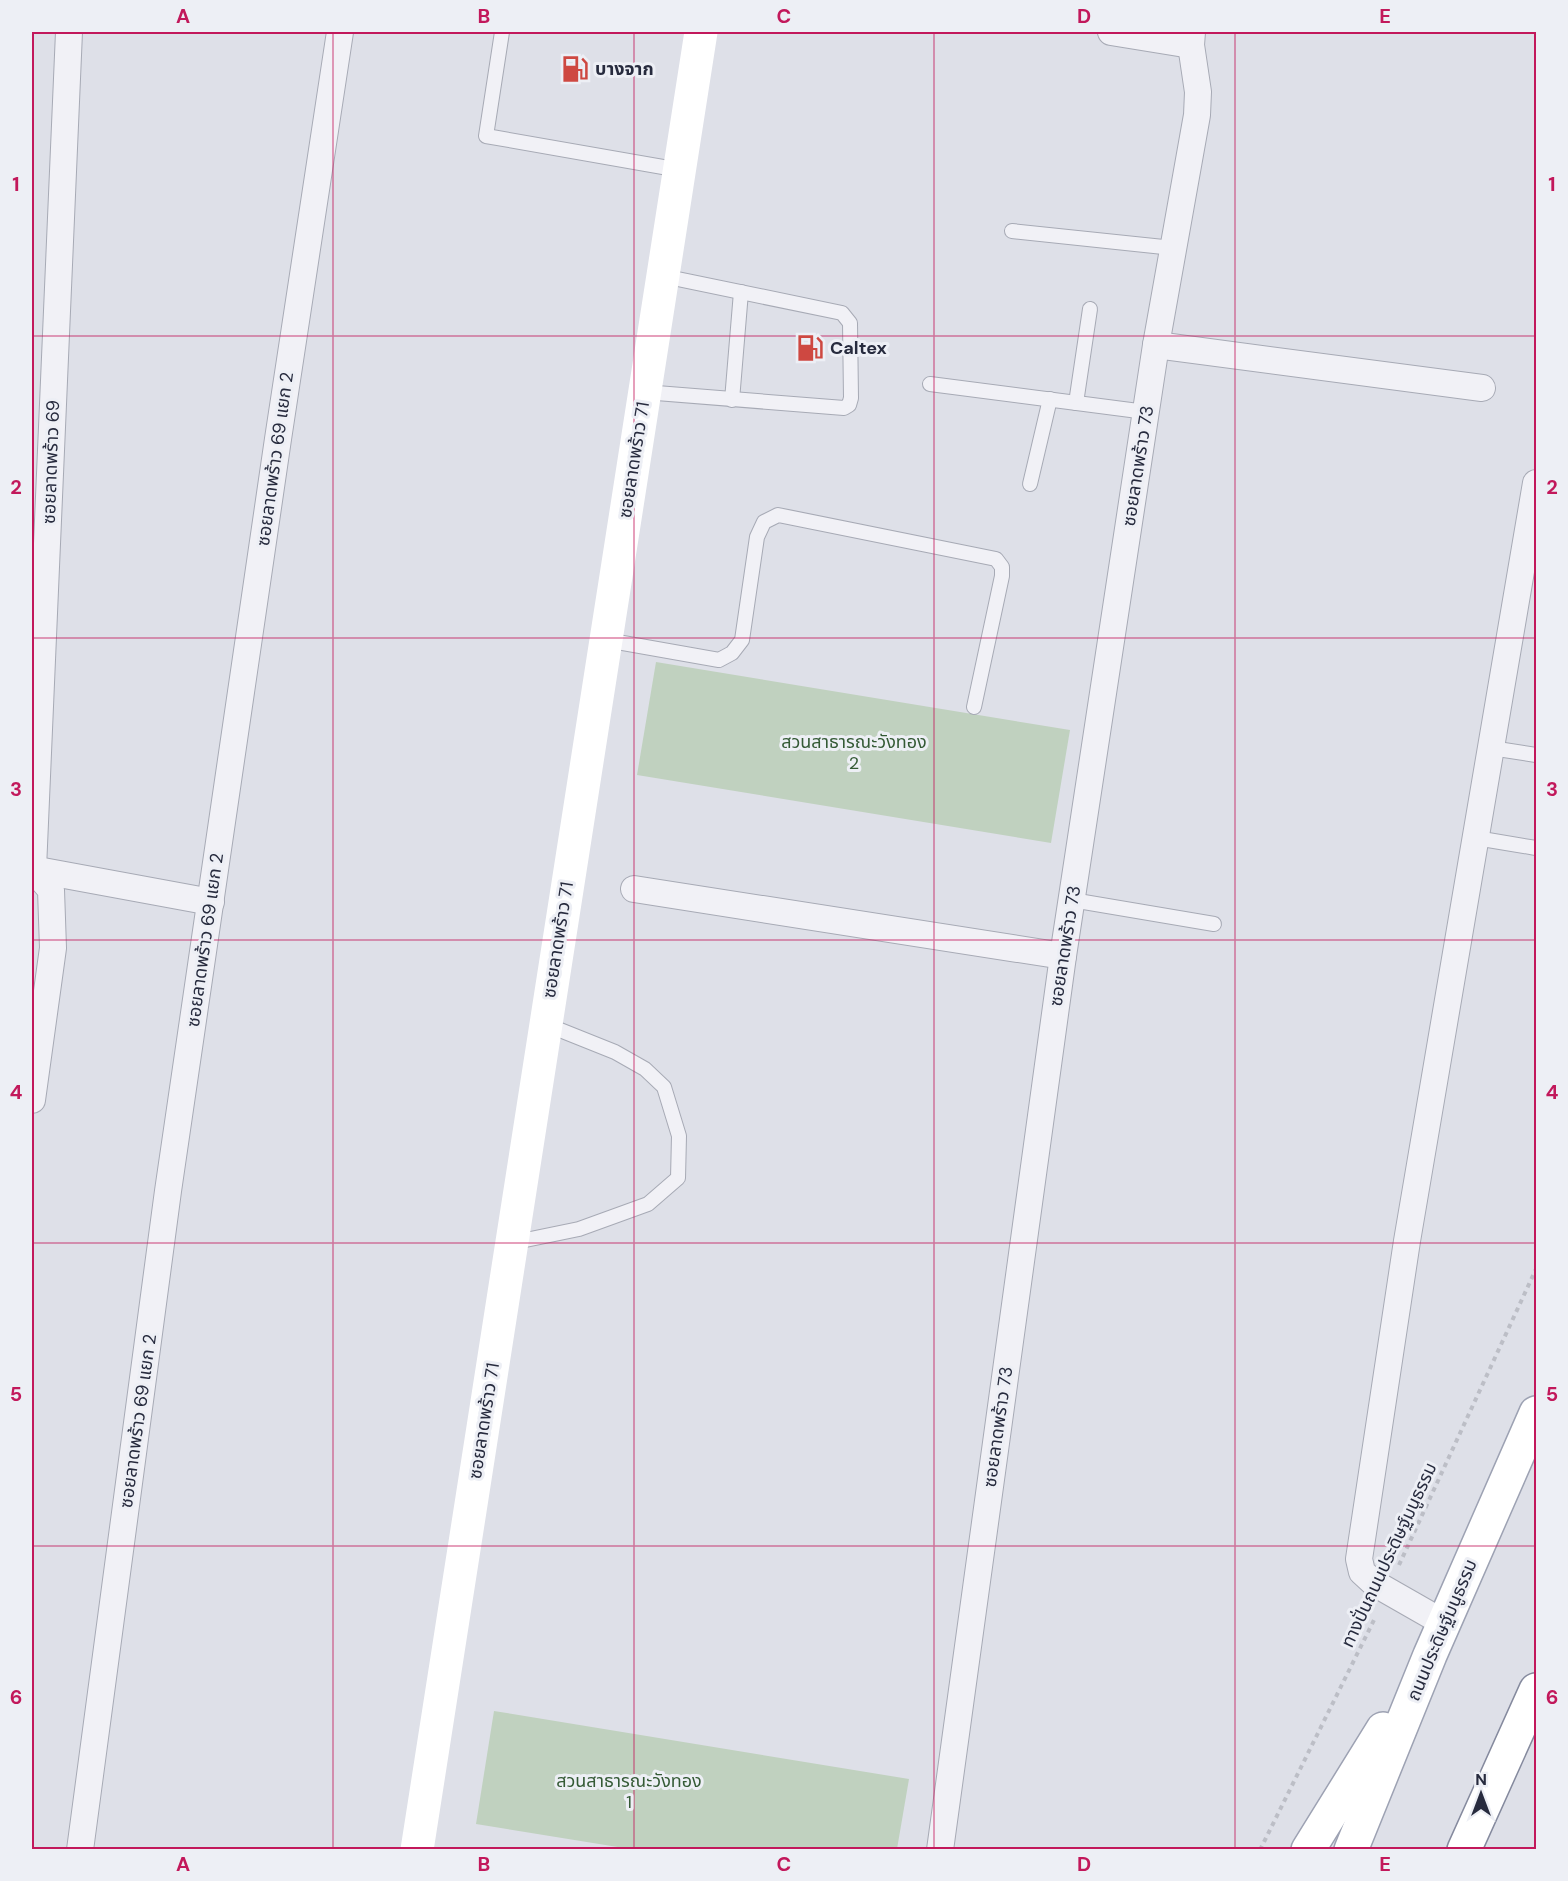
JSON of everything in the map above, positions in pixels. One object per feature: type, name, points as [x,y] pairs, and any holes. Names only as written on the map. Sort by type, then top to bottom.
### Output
[{"type":"main road","name":"ซอยลาดพร้าว 71","points":[[417,1850],[701,32]]},
{"type":"main road","name":"ถนนประดิษฐ์มนูธรรม","points":[[1351,1850],[1430,1655],[1536,1413]]},
{"type":"main road","points":[[1308,1850],[1430,1655]]},
{"type":"main road","points":[[1464,1850],[1536,1690]]},
{"type":"street","name":"ซอยลาดพร้าว 69","points":[[32,869],[69,32]]},
{"type":"street","name":"ซอยลาดพร้าว 69 แยก 2","points":[[80,1850],[167,1203],[278,439],[340,32]]},
{"type":"street","name":"ซอยลาดพร้าว 73","points":[[940,1850],[1063,956],[1156,345],[1197,115],[1198,92],[1192,38],[1111,32]]},
{"type":"street","points":[[1156,345],[1482,388]]},
{"type":"street","points":[[1444,1623],[1374,1583],[1362,1572],[1359,1559],[1407,1241],[1536,483]]},
{"type":"street","points":[[32,869],[211,902]]},
{"type":"street","points":[[32,869],[51,890],[53,948],[32,1100]]},
{"type":"street","points":[[634,889],[1063,956]]},
{"type":"lane","points":[[502,32],[486,136],[680,170]]},
{"type":"lane","points":[[1012,231],[1173,248]]},
{"type":"lane","points":[[645,392],[844,408],[849,405],[851,398],[850,323],[845,315],[804,304],[663,276]]},
{"type":"lane","points":[[732,400],[741,292]]},
{"type":"lane","points":[[1076,403],[1090,309]]},
{"type":"lane","points":[[930,384],[1146,412]]},
{"type":"lane","points":[[1030,484],[1050,399]]},
{"type":"lane","points":[[606,640],[719,660],[732,653],[742,640],[757,537],[764,522],[778,516],[996,559],[1002,567],[1002,576],[974,707]]},
{"type":"lane","points":[[1491,748],[1536,755]]},
{"type":"lane","points":[[1476,838],[1536,848]]},
{"type":"lane","points":[[1072,900],[1214,924]]},
{"type":"lane","points":[[511,1243],[579,1229],[648,1204],[678,1178],[679,1136],[664,1087],[645,1069],[615,1052],[545,1024]]},
{"type":"path","name":"ทางปั่นถนนประดิษฐ์มนูธรรม","points":[[1260,1850],[1356,1658],[1536,1269]]},
{"type":"green space","name":"สวนสาธารณะวังทอง 2","points":[[656,662],[1070,730],[1051,843],[637,775]]},
{"type":"green space","name":"สวนสาธารณะวังทอง 1","points":[[494,1711],[909,1779],[897,1849],[630,1849],[476,1824]]},
{"type":"place","name":"บางจาก","points":[[575,69]]},
{"type":"place","name":"Caltex","points":[[810,348]]}]
